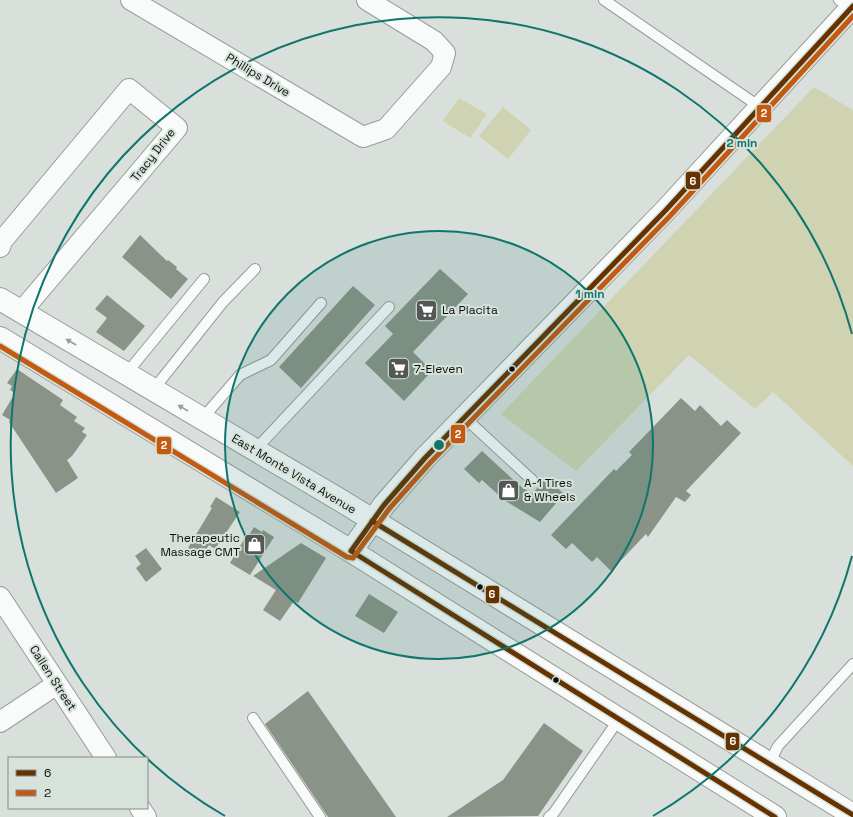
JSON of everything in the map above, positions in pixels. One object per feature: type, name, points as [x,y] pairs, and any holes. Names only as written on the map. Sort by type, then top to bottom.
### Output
[{"type":"main road","points":[[351,551],[384,505],[425,458],[665,211],[760,107],[848,5]]},
{"type":"main road","name":"East Monte Vista Avenue","points":[[0,299],[514,606],[853,815]]},
{"type":"main road","points":[[0,338],[351,551],[775,817]]},
{"type":"street","name":"Phillips Drive","points":[[131,0],[363,137],[386,129],[441,67],[445,53],[434,41],[367,0]]},
{"type":"street","name":"Tracy Drive","points":[[0,248],[2,241],[129,89],[177,128],[21,312]]},
{"type":"street","name":"Callen Street","points":[[0,597],[105,757]]},
{"type":"street","points":[[0,722],[57,684]]},
{"type":"lane","points":[[604,0],[760,107]]},
{"type":"lane","points":[[153,390],[223,302],[255,269]]},
{"type":"lane","points":[[126,374],[204,278]]},
{"type":"lane","points":[[202,419],[240,375],[271,360],[321,303]]},
{"type":"lane","points":[[255,450],[389,307]]},
{"type":"lane","points":[[464,417],[532,480]]},
{"type":"lane","points":[[769,764],[778,746],[853,664]]},
{"type":"lane","points":[[253,718],[320,817]]},
{"type":"lane","points":[[549,817],[619,719]]},
{"type":"green space","points":[[814,87],[853,110],[853,466],[773,392],[755,409],[689,355],[576,471],[501,414]]},
{"type":"green space","points":[[459,98],[487,114],[470,138],[443,121]]},
{"type":"green space","points":[[503,107],[531,130],[508,159],[479,136]]},
{"type":"building","points":[[140,235],[167,261],[168,260],[177,267],[176,269],[188,279],[171,299],[122,257]]},
{"type":"building","points":[[440,269],[468,294],[413,352],[432,371],[404,401],[365,363],[393,334],[385,326]]},
{"type":"building","points":[[353,286],[375,305],[301,388],[279,367]]},
{"type":"building","points":[[107,295],[145,326],[124,351],[96,332],[107,318],[95,309]]},
{"type":"building","points":[[17,369],[63,400],[60,405],[77,417],[74,421],[85,428],[82,432],[87,435],[72,456],[67,460],[78,478],[56,493],[9,422],[10,420],[2,415],[15,393],[10,390],[12,386],[7,383]]},
{"type":"building","points":[[681,398],[695,411],[700,405],[721,426],[727,420],[741,433],[686,491],[691,495],[685,502],[676,497],[648,537],[646,534],[611,571],[597,557],[592,562],[572,543],[566,549],[551,535],[614,469],[616,471],[632,455],[629,452]]},
{"type":"building","name":"A-1 Tires & Wheels","points":[[482,451],[519,485],[532,494],[546,478],[564,494],[540,522],[504,500],[482,480],[479,483],[464,469]]},
{"type":"building","points":[[216,497],[240,512],[215,549],[209,545],[202,556],[188,548],[212,508],[210,507]]},
{"type":"building","name":"Therapeutic Massage CMT","points":[[254,527],[262,532],[263,530],[274,537],[250,575],[230,563],[246,536],[248,537]]},
{"type":"building","points":[[301,543],[326,558],[298,603],[294,601],[280,621],[263,610],[276,590],[253,576]]},
{"type":"building","points":[[146,548],[162,569],[146,582],[136,568],[141,564],[135,556]]},
{"type":"building","points":[[369,594],[398,612],[384,633],[355,616]]},
{"type":"building","points":[[308,691],[396,817],[328,817],[265,724]]},
{"type":"building","points":[[544,723],[583,751],[538,816],[447,817],[503,780]]},
{"type":"transit line","name":"6","points":[[775,817],[351,551],[384,505],[425,458],[665,211],[853,6]]},
{"type":"transit line","name":"2","points":[[0,346],[347,557],[353,558],[389,509],[430,463],[670,216],[853,16]]},
{"type":"transit line","name":"6","points":[[372,521],[853,815]]},
{"type":"place","name":"La Placita","points":[[427,310]]},
{"type":"place","name":"7-Eleven","points":[[398,369]]},
{"type":"place","name":"A-1 Tires & Wheels","points":[[509,490]]},
{"type":"place","name":"Therapeutic Massage CMT","points":[[255,545]]}]
